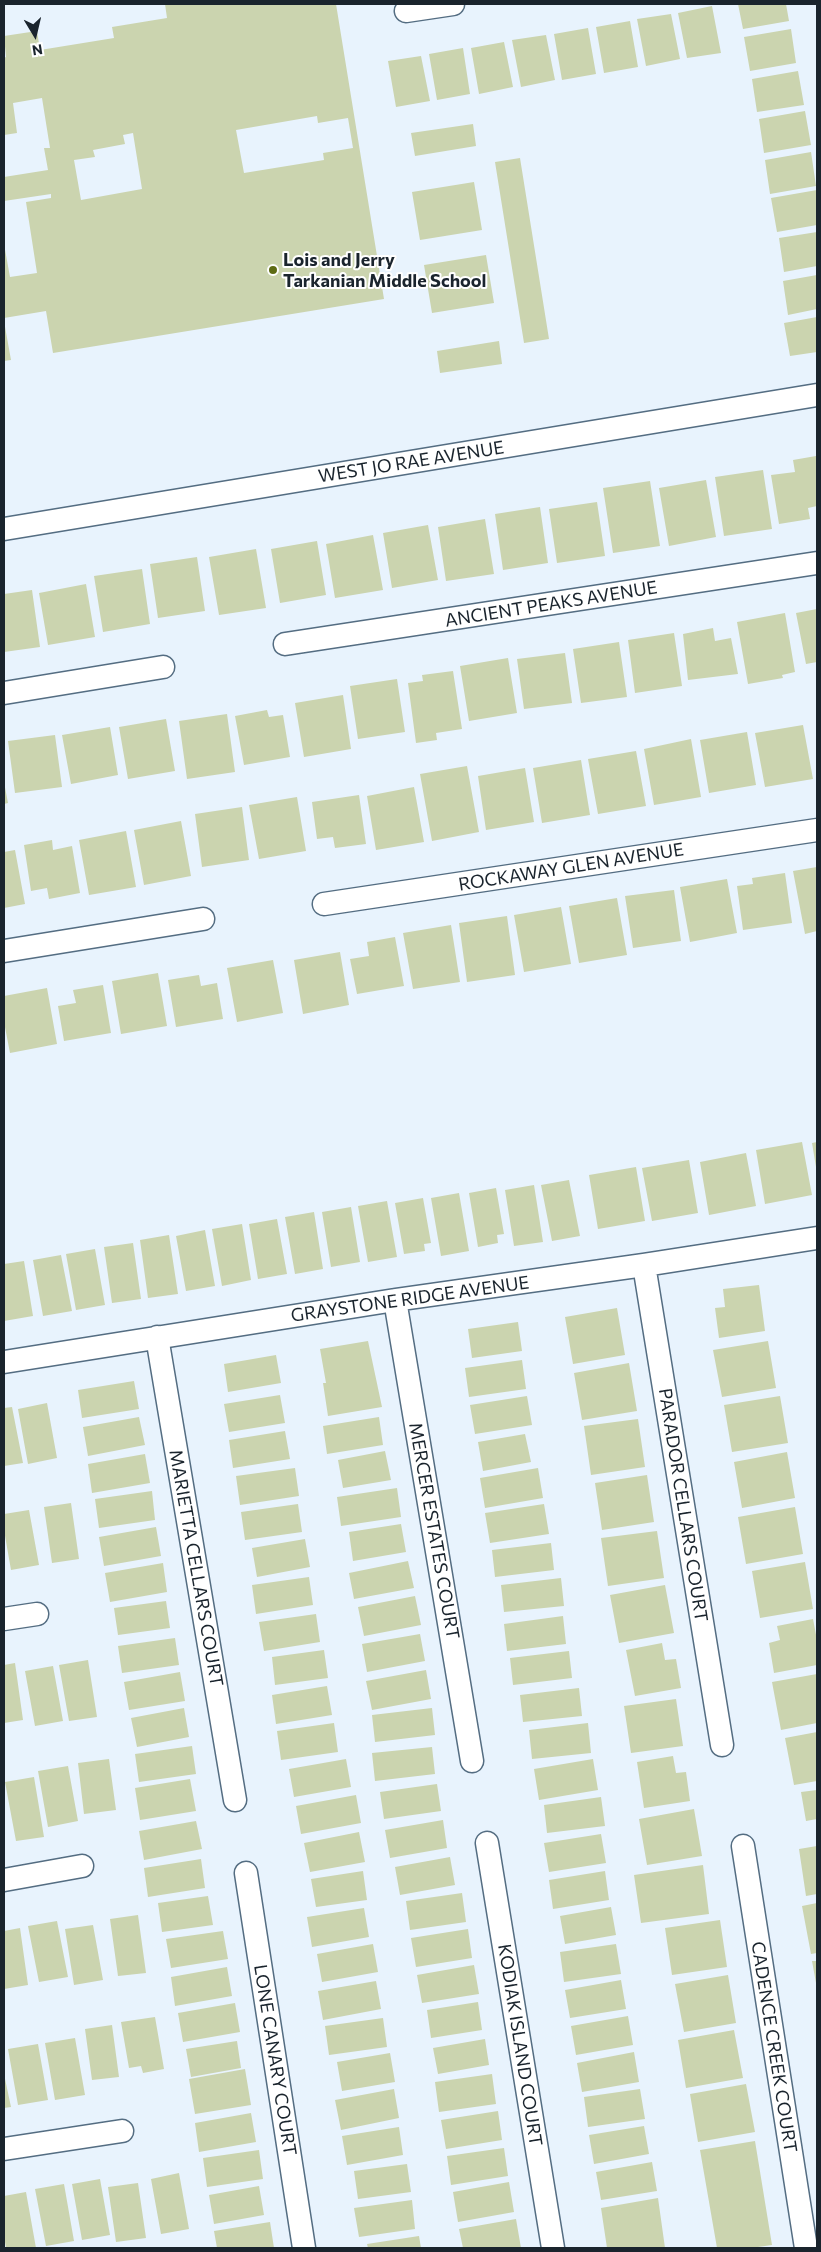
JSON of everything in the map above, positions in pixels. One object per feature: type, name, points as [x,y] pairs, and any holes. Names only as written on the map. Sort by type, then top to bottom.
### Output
[{"type":"street","points":[[406,11],[453,4]]},
{"type":"street","name":"WEST JO RAE AVENUE","points":[[4,529],[817,395]]},
{"type":"street","name":"ANCIENT PEAKS AVENUE","points":[[285,644],[817,563]]},
{"type":"street","points":[[4,693],[163,667]]},
{"type":"street","name":"ROCKAWAY GLEN AVENUE","points":[[324,904],[817,830]]},
{"type":"street","points":[[4,951],[203,919]]},
{"type":"street","name":"GRAYSTONE RIDGE AVENUE","points":[[4,1362],[395,1300],[644,1265],[817,1238]]},
{"type":"street","name":"PARADOR CELLARS COURT","points":[[644,1265],[722,1745]]},
{"type":"street","name":"MERCER ESTATES COURT","points":[[395,1300],[472,1761]]},
{"type":"street","name":"MARIETTA CELLARS COURT","points":[[157,1337],[235,1800]]},
{"type":"street","points":[[4,1619],[38,1614]]},
{"type":"street","name":"KODIAK ISLAND COURT","points":[[487,1842],[553,2248]]},
{"type":"street","name":"CADENCE CREEK COURT","points":[[743,1846],[806,2248]]},
{"type":"street","points":[[4,1880],[82,1866]]},
{"type":"street","name":"LONE CANARY COURT","points":[[246,1872],[304,2248]]},
{"type":"street","points":[[4,2149],[122,2131]]},
{"type":"building","points":[[165,4],[336,4],[384,299],[53,353],[46,311],[4,318],[4,244],[10,277],[37,273],[26,202],[51,198],[51,194],[4,201],[4,177],[48,170],[44,148],[50,148],[42,98],[13,103],[17,133],[4,135],[4,58],[6,57],[4,36],[37,31],[40,50],[114,38],[112,27],[167,18]],"holes":[[[317,116],[318,123],[348,118],[353,148],[323,153],[324,160],[244,173],[236,130]],[[133,133],[142,189],[81,200],[74,160],[95,157],[93,150],[125,144],[123,135]]]},
{"type":"building","points":[[738,4],[786,4],[789,21],[743,29]]},
{"type":"building","points":[[712,6],[721,53],[687,58],[678,13]]},
{"type":"building","points":[[671,14],[680,59],[646,66],[637,19]]},
{"type":"building","points":[[630,21],[638,67],[604,73],[596,27]]},
{"type":"building","points":[[588,28],[596,74],[562,80],[554,34]]},
{"type":"building","points":[[791,29],[796,63],[750,71],[744,37]]},
{"type":"building","points":[[546,35],[555,80],[521,87],[512,40]]},
{"type":"building","points":[[504,42],[513,87],[479,94],[471,48]]},
{"type":"building","points":[[463,48],[470,94],[437,100],[429,54]]},
{"type":"building","points":[[421,56],[430,101],[396,107],[388,61]]},
{"type":"building","points":[[798,71],[804,105],[757,112],[752,79]]},
{"type":"building","points":[[805,111],[811,145],[764,153],[759,119]]},
{"type":"building","points":[[473,124],[476,146],[415,156],[411,133]]},
{"type":"building","points":[[811,152],[816,186],[770,194],[765,160]]},
{"type":"building","points":[[520,158],[549,339],[524,343],[495,162]]},
{"type":"building","points":[[474,182],[482,230],[420,240],[412,192]]},
{"type":"building","points":[[817,190],[817,225],[777,232],[771,198]]},
{"type":"building","points":[[817,232],[817,266],[784,272],[779,238]]},
{"type":"building","points":[[486,255],[494,303],[432,313],[424,265]]},
{"type":"building","points":[[817,275],[817,309],[788,315],[783,281]]},
{"type":"building","points":[[817,317],[817,352],[790,356],[784,323]]},
{"type":"building","points":[[4,321],[11,360],[4,361]]},
{"type":"building","points":[[499,341],[502,364],[440,373],[437,351]]},
{"type":"building","points":[[816,456],[817,506],[808,508],[810,519],[779,524],[771,475],[795,472],[793,460]]},
{"type":"building","points":[[763,470],[772,529],[724,536],[715,477]]},
{"type":"building","points":[[706,480],[716,537],[669,546],[659,488]]},
{"type":"building","points":[[650,481],[660,546],[613,553],[603,488]]},
{"type":"building","points":[[597,502],[605,556],[557,563],[549,509]]},
{"type":"building","points":[[540,507],[548,563],[503,570],[495,514]]},
{"type":"building","points":[[485,519],[494,574],[446,581],[438,527]]},
{"type":"building","points":[[428,525],[438,580],[392,588],[383,533]]},
{"type":"building","points":[[373,535],[383,590],[335,598],[326,544]]},
{"type":"building","points":[[317,541],[326,595],[280,603],[271,549]]},
{"type":"building","points":[[256,549],[266,608],[219,615],[209,557]]},
{"type":"building","points":[[197,557],[205,611],[158,618],[150,564]]},
{"type":"building","points":[[142,569],[150,624],[103,632],[94,576]]},
{"type":"building","points":[[86,584],[95,637],[48,645],[39,593]]},
{"type":"building","points":[[32,590],[40,647],[4,652],[4,594]]},
{"type":"building","points":[[817,609],[817,662],[806,664],[796,613]]},
{"type":"building","points":[[785,613],[795,672],[782,675],[783,678],[748,684],[737,622]]},
{"type":"building","points":[[713,628],[715,641],[731,638],[738,674],[688,680],[683,634]]},
{"type":"building","points":[[674,633],[682,686],[635,693],[628,640]]},
{"type":"building","points":[[619,642],[627,697],[581,703],[573,649]]},
{"type":"building","points":[[565,653],[572,703],[524,709],[517,659]]},
{"type":"building","points":[[508,658],[517,713],[469,721],[460,666]]},
{"type":"building","points":[[453,671],[462,729],[436,733],[437,740],[416,743],[408,683],[423,681],[422,675]]},
{"type":"building","points":[[397,679],[405,732],[358,739],[350,686]]},
{"type":"building","points":[[343,695],[351,749],[304,757],[295,703]]},
{"type":"building","points":[[267,710],[269,717],[283,715],[290,757],[244,765],[235,716]]},
{"type":"building","points":[[227,714],[235,772],[187,779],[179,721]]},
{"type":"building","points":[[166,719],[175,771],[128,779],[119,727]]},
{"type":"building","points":[[803,725],[813,779],[765,787],[755,733]]},
{"type":"building","points":[[110,727],[118,775],[71,784],[62,735]]},
{"type":"building","points":[[747,732],[756,785],[709,793],[700,740]]},
{"type":"building","points":[[55,735],[62,787],[15,793],[8,741]]},
{"type":"building","points":[[691,739],[701,797],[654,805],[644,749]]},
{"type":"building","points":[[636,751],[646,806],[598,814],[588,759]]},
{"type":"building","points":[[581,760],[590,815],[542,823],[533,768]]},
{"type":"building","points":[[467,766],[479,832],[432,841],[420,774]]},
{"type":"building","points":[[525,768],[534,822],[486,830],[478,776]]},
{"type":"building","points":[[4,782],[8,803],[4,804]]},
{"type":"building","points":[[414,787],[424,842],[376,850],[367,796]]},
{"type":"building","points":[[359,795],[366,844],[335,848],[333,837],[317,839],[312,802]]},
{"type":"building","points":[[297,797],[306,851],[259,859],[249,805]]},
{"type":"building","points":[[242,807],[249,860],[202,867],[195,814]]},
{"type":"building","points":[[181,821],[191,876],[144,885],[134,830]]},
{"type":"building","points":[[126,831],[136,887],[89,895],[79,840]]},
{"type":"building","points":[[52,840],[53,850],[72,846],[80,893],[49,899],[47,888],[31,891],[24,845]]},
{"type":"building","points":[[15,850],[25,904],[4,908],[4,852]]},
{"type":"building","points":[[817,867],[817,931],[805,934],[793,871]]},
{"type":"building","points":[[785,873],[792,923],[743,930],[737,886],[753,884],[752,878]]},
{"type":"building","points":[[727,879],[737,933],[690,942],[680,887]]},
{"type":"building","points":[[674,890],[681,941],[633,948],[625,896]]},
{"type":"building","points":[[617,898],[627,955],[579,963],[569,906]]},
{"type":"building","points":[[561,907],[571,964],[524,972],[514,915]]},
{"type":"building","points":[[507,916],[515,975],[467,982],[459,923]]},
{"type":"building","points":[[451,925],[460,982],[413,989],[403,933]]},
{"type":"building","points":[[395,937],[404,986],[357,994],[350,959],[369,956],[367,942]]},
{"type":"building","points":[[340,952],[349,1005],[303,1014],[294,960]]},
{"type":"building","points":[[273,960],[283,1013],[237,1022],[227,968]]},
{"type":"building","points":[[158,973],[167,1026],[121,1034],[112,981]]},
{"type":"building","points":[[199,975],[201,986],[217,983],[223,1019],[176,1027],[168,980]]},
{"type":"building","points":[[103,985],[111,1033],[64,1041],[58,1006],[76,1003],[73,990]]},
{"type":"building","points":[[47,988],[57,1044],[10,1053],[4,1022],[4,996]]},
{"type":"building","points":[[802,1142],[812,1195],[765,1204],[756,1150]]},
{"type":"building","points":[[817,1142],[817,1167],[816,1167],[812,1143]]},
{"type":"building","points":[[746,1153],[756,1206],[709,1215],[700,1162]]},
{"type":"building","points":[[689,1160],[698,1213],[652,1221],[642,1168]]},
{"type":"building","points":[[636,1167],[645,1221],[598,1229],[589,1175]]},
{"type":"building","points":[[569,1180],[580,1236],[552,1241],[541,1185]]},
{"type":"building","points":[[534,1185],[543,1242],[514,1246],[505,1190]]},
{"type":"building","points":[[496,1188],[504,1234],[497,1235],[498,1243],[478,1247],[469,1193]]},
{"type":"building","points":[[459,1193],[469,1251],[441,1256],[431,1198]]},
{"type":"building","points":[[423,1198],[431,1243],[424,1244],[425,1251],[404,1254],[395,1203]]},
{"type":"building","points":[[387,1201],[397,1257],[368,1262],[358,1206]]},
{"type":"building","points":[[351,1207],[360,1262],[331,1267],[322,1212]]},
{"type":"building","points":[[314,1212],[323,1269],[295,1274],[285,1217]]},
{"type":"building","points":[[277,1219],[287,1274],[258,1279],[249,1224]]},
{"type":"building","points":[[242,1224],[251,1280],[222,1286],[212,1229]]},
{"type":"building","points":[[205,1230],[215,1286],[186,1291],[176,1236]]},
{"type":"building","points":[[169,1235],[178,1294],[148,1298],[140,1240]]},
{"type":"building","points":[[133,1243],[141,1299],[112,1303],[104,1247]]},
{"type":"building","points":[[95,1249],[105,1305],[76,1310],[66,1254]]},
{"type":"building","points":[[61,1255],[72,1311],[43,1316],[33,1260]]},
{"type":"building","points":[[24,1261],[33,1316],[4,1321],[4,1264]]},
{"type":"building","points":[[759,1285],[765,1331],[719,1338],[715,1308],[725,1307],[723,1289]]},
{"type":"building","points":[[617,1308],[625,1355],[573,1364],[565,1317]]},
{"type":"building","points":[[518,1322],[522,1351],[472,1358],[468,1329]]},
{"type":"building","points":[[368,1341],[382,1407],[328,1416],[323,1383],[326,1383],[320,1349]]},
{"type":"building","points":[[768,1341],[776,1388],[722,1397],[713,1350]]},
{"type":"building","points":[[276,1355],[281,1383],[228,1392],[224,1364]]},
{"type":"building","points":[[522,1360],[526,1389],[469,1397],[465,1368]]},
{"type":"building","points":[[629,1363],[637,1411],[582,1420],[574,1373]]},
{"type":"building","points":[[134,1381],[139,1409],[82,1418],[78,1390]]},
{"type":"building","points":[[280,1395],[285,1423],[229,1432],[224,1404]]},
{"type":"building","points":[[527,1396],[532,1425],[475,1434],[470,1405]]},
{"type":"building","points":[[780,1396],[788,1443],[732,1452],[724,1405]]},
{"type":"building","points":[[47,1403],[57,1458],[28,1464],[18,1409]]},
{"type":"building","points":[[12,1407],[23,1463],[4,1466],[4,1408]]},
{"type":"building","points":[[139,1417],[145,1445],[88,1456],[83,1427]]},
{"type":"building","points":[[379,1417],[383,1445],[327,1454],[323,1426]]},
{"type":"building","points":[[638,1419],[645,1467],[591,1475],[584,1426]]},
{"type":"building","points":[[285,1431],[290,1459],[233,1468],[229,1440]]},
{"type":"building","points":[[525,1434],[531,1462],[483,1471],[478,1442]]},
{"type":"building","points":[[385,1451],[391,1480],[343,1488],[338,1460]]},
{"type":"building","points":[[787,1452],[795,1498],[742,1508],[734,1462]]},
{"type":"building","points":[[145,1454],[150,1483],[92,1493],[88,1464]]},
{"type":"building","points":[[295,1468],[299,1496],[240,1505],[236,1476]]},
{"type":"building","points":[[538,1468],[543,1498],[485,1508],[480,1478]]},
{"type":"building","points":[[647,1475],[654,1522],[602,1530],[595,1483]]},
{"type":"building","points":[[397,1488],[401,1517],[341,1526],[337,1497]]},
{"type":"building","points":[[152,1491],[155,1520],[99,1528],[95,1499]]},
{"type":"building","points":[[71,1503],[79,1559],[52,1563],[44,1507]]},
{"type":"building","points":[[298,1504],[302,1532],[245,1540],[241,1512]]},
{"type":"building","points":[[544,1504],[549,1534],[490,1543],[485,1513]]},
{"type":"building","points":[[795,1507],[803,1554],[746,1564],[738,1517]]},
{"type":"building","points":[[29,1510],[39,1565],[11,1570],[4,1530],[4,1514]]},
{"type":"building","points":[[401,1524],[406,1552],[353,1561],[349,1532]]},
{"type":"building","points":[[156,1527],[161,1556],[104,1566],[99,1537]]},
{"type":"building","points":[[657,1531],[664,1578],[608,1586],[601,1538]]},
{"type":"building","points":[[305,1539],[310,1567],[257,1577],[252,1548]]},
{"type":"building","points":[[551,1543],[554,1570],[495,1577],[492,1550]]},
{"type":"building","points":[[408,1561],[414,1588],[354,1599],[349,1573]]},
{"type":"building","points":[[805,1562],[813,1609],[760,1618],[752,1571]]},
{"type":"building","points":[[163,1563],[167,1592],[110,1602],[105,1573]]},
{"type":"building","points":[[309,1577],[313,1605],[256,1614],[252,1585]]},
{"type":"building","points":[[561,1578],[564,1606],[504,1612],[501,1585]]},
{"type":"building","points":[[665,1585],[674,1633],[619,1643],[610,1595]]},
{"type":"building","points":[[415,1596],[421,1625],[364,1636],[358,1607]]},
{"type":"building","points":[[166,1601],[170,1628],[118,1635],[114,1608]]},
{"type":"building","points":[[316,1614],[320,1642],[264,1651],[259,1622]]},
{"type":"building","points":[[563,1616],[566,1644],[507,1651],[504,1624]]},
{"type":"building","points":[[813,1619],[817,1640],[817,1665],[774,1673],[769,1643],[780,1640],[777,1626]]},
{"type":"building","points":[[420,1634],[425,1661],[367,1672],[362,1644]]},
{"type":"building","points":[[175,1638],[179,1665],[122,1673],[118,1646]]},
{"type":"building","points":[[662,1643],[665,1660],[676,1659],[681,1688],[635,1696],[626,1650]]},
{"type":"building","points":[[324,1650],[328,1678],[275,1685],[272,1657]]},
{"type":"building","points":[[569,1651],[572,1678],[513,1685],[510,1658]]},
{"type":"building","points":[[88,1660],[97,1717],[69,1721],[59,1665]]},
{"type":"building","points":[[15,1663],[23,1720],[4,1723],[4,1665]]},
{"type":"building","points":[[53,1666],[63,1721],[35,1726],[25,1671]]},
{"type":"building","points":[[426,1670],[431,1699],[372,1710],[366,1681]]},
{"type":"building","points":[[180,1672],[185,1701],[129,1710],[124,1682]]},
{"type":"building","points":[[817,1674],[817,1723],[781,1730],[772,1682]]},
{"type":"building","points":[[327,1686],[332,1715],[276,1724],[272,1695]]},
{"type":"building","points":[[579,1688],[582,1716],[523,1722],[520,1695]]},
{"type":"building","points":[[676,1699],[683,1746],[631,1753],[624,1706]]},
{"type":"building","points":[[184,1708],[189,1737],[137,1747],[131,1718]]},
{"type":"building","points":[[432,1708],[435,1735],[375,1742],[372,1715]]},
{"type":"building","points":[[334,1723],[338,1752],[281,1760],[277,1731]]},
{"type":"building","points":[[588,1723],[591,1753],[532,1759],[529,1730]]},
{"type":"building","points":[[817,1732],[817,1781],[794,1785],[785,1738]]},
{"type":"building","points":[[192,1746],[196,1774],[139,1782],[135,1754]]},
{"type":"building","points":[[432,1747],[435,1774],[375,1781],[372,1753]]},
{"type":"building","points":[[673,1756],[676,1773],[686,1772],[690,1801],[644,1808],[637,1762]]},
{"type":"building","points":[[109,1759],[116,1810],[84,1814],[78,1763]]},
{"type":"building","points":[[346,1759],[351,1787],[294,1797],[289,1769]]},
{"type":"building","points":[[593,1759],[598,1790],[539,1800],[534,1769]]},
{"type":"building","points":[[68,1766],[78,1821],[48,1827],[38,1771]]},
{"type":"building","points":[[34,1777],[44,1837],[16,1841],[5,1782]]},
{"type":"building","points":[[190,1779],[196,1811],[140,1820],[135,1788]]},
{"type":"building","points":[[437,1784],[441,1811],[384,1819],[380,1792]]},
{"type":"building","points":[[817,1790],[817,1819],[806,1821],[801,1792]]},
{"type":"building","points":[[356,1795],[361,1823],[301,1834],[296,1806]]},
{"type":"building","points":[[601,1797],[605,1826],[547,1833],[544,1805]]},
{"type":"building","points":[[694,1809],[702,1856],[647,1865],[639,1819]]},
{"type":"building","points":[[443,1820],[447,1848],[390,1858],[385,1830]]},
{"type":"building","points":[[196,1821],[202,1849],[144,1860],[139,1831]]},
{"type":"building","points":[[359,1832],[365,1862],[310,1872],[304,1843]]},
{"type":"building","points":[[601,1834],[606,1863],[549,1872],[544,1843]]},
{"type":"building","points":[[817,1846],[817,1894],[806,1896],[799,1849]]},
{"type":"building","points":[[450,1857],[455,1885],[400,1895],[395,1867]]},
{"type":"building","points":[[201,1859],[205,1888],[148,1897],[144,1868]]},
{"type":"building","points":[[703,1865],[709,1914],[641,1923],[634,1875]]},
{"type":"building","points":[[363,1871],[367,1900],[316,1907],[311,1879]]},
{"type":"building","points":[[605,1871],[609,1900],[553,1909],[549,1880]]},
{"type":"building","points":[[462,1893],[466,1922],[410,1930],[406,1901]]},
{"type":"building","points":[[208,1896],[213,1925],[162,1932],[158,1903]]},
{"type":"building","points":[[817,1903],[817,1953],[811,1954],[802,1906]]},
{"type":"building","points":[[611,1907],[616,1935],[565,1944],[560,1916]]},
{"type":"building","points":[[364,1908],[369,1937],[312,1947],[307,1917]]},
{"type":"building","points":[[138,1915],[146,1973],[118,1976],[110,1919]]},
{"type":"building","points":[[720,1920],[727,1967],[672,1975],[665,1928]]},
{"type":"building","points":[[57,1921],[68,1977],[39,1982],[28,1926]]},
{"type":"building","points":[[93,1925],[103,1980],[74,1985],[65,1929]]},
{"type":"building","points":[[20,1928],[28,1985],[4,1989],[4,1931]]},
{"type":"building","points":[[468,1929],[472,1958],[416,1967],[411,1938]]},
{"type":"building","points":[[223,1931],[228,1959],[171,1968],[166,1939]]},
{"type":"building","points":[[373,1944],[378,1972],[322,1982],[317,1954]]},
{"type":"building","points":[[616,1944],[621,1974],[564,1982],[560,1952]]},
{"type":"building","points":[[812,1961],[817,1961],[817,1983],[816,1983]]},
{"type":"building","points":[[474,1965],[479,1994],[422,2003],[417,1975]]},
{"type":"building","points":[[227,1967],[232,1996],[175,2006],[171,1977]]},
{"type":"building","points":[[728,1975],[736,2023],[684,2032],[675,1984]]},
{"type":"building","points":[[621,1980],[626,2009],[570,2018],[565,1990]]},
{"type":"building","points":[[376,1981],[381,2009],[323,2020],[318,1991]]},
{"type":"building","points":[[478,2002],[482,2030],[431,2038],[427,2010]]},
{"type":"building","points":[[235,2003],[240,2032],[183,2042],[178,2013]]},
{"type":"building","points":[[628,2016],[633,2045],[576,2055],[571,2026]]},
{"type":"building","points":[[155,2017],[164,2069],[143,2073],[141,2066],[129,2068],[121,2022]]},
{"type":"building","points":[[383,2018],[387,2047],[329,2055],[325,2026]]},
{"type":"building","points":[[112,2025],[119,2077],[92,2080],[85,2029]]},
{"type":"building","points":[[734,2030],[743,2078],[686,2088],[678,2040]]},
{"type":"building","points":[[75,2038],[85,2095],[55,2100],[45,2043]]},
{"type":"building","points":[[485,2039],[489,2065],[438,2074],[433,2048]]},
{"type":"building","points":[[237,2041],[241,2068],[191,2077],[186,2049]]},
{"type":"building","points":[[38,2044],[48,2100],[18,2105],[8,2049]]},
{"type":"building","points":[[634,2052],[639,2082],[582,2092],[577,2063]]},
{"type":"building","points":[[390,2053],[395,2082],[342,2091],[337,2062]]},
{"type":"building","points":[[245,2069],[251,2105],[195,2114],[189,2079]]},
{"type":"building","points":[[4,2074],[11,2107],[4,2108]]},
{"type":"building","points":[[492,2074],[496,2104],[439,2112],[435,2082]]},
{"type":"building","points":[[746,2084],[755,2132],[698,2142],[690,2094]]},
{"type":"building","points":[[394,2089],[399,2118],[341,2130],[335,2100]]},
{"type":"building","points":[[640,2089],[645,2119],[588,2127],[584,2097]]},
{"type":"building","points":[[498,2111],[502,2140],[446,2149],[441,2120]]},
{"type":"building","points":[[251,2113],[256,2142],[199,2152],[195,2123]]},
{"type":"building","points":[[644,2126],[649,2154],[594,2164],[589,2135]]},
{"type":"building","points":[[399,2127],[403,2155],[347,2165],[342,2136]]},
{"type":"building","points":[[755,2141],[772,2245],[751,2248],[717,2248],[700,2150]]},
{"type":"building","points":[[504,2148],[508,2176],[451,2185],[447,2156]]},
{"type":"building","points":[[259,2150],[263,2179],[207,2187],[203,2158]]},
{"type":"building","points":[[652,2162],[657,2191],[601,2200],[596,2172]]},
{"type":"building","points":[[407,2164],[411,2192],[358,2199],[354,2171]]},
{"type":"building","points":[[179,2173],[189,2229],[161,2234],[151,2179]]},
{"type":"building","points":[[100,2179],[110,2235],[82,2240],[72,2184]]},
{"type":"building","points":[[509,2182],[514,2212],[458,2222],[453,2192]]},
{"type":"building","points":[[138,2183],[146,2238],[116,2242],[108,2187]]},
{"type":"building","points":[[64,2184],[74,2241],[46,2246],[35,2189]]},
{"type":"building","points":[[259,2186],[264,2215],[214,2224],[209,2195]]},
{"type":"building","points":[[26,2192],[36,2248],[6,2248],[4,2236],[4,2196]]},
{"type":"building","points":[[658,2198],[665,2248],[607,2248],[601,2208]]},
{"type":"building","points":[[412,2200],[415,2229],[359,2237],[354,2208]]},
{"type":"building","points":[[516,2219],[521,2248],[463,2248],[459,2229]]},
{"type":"building","points":[[270,2222],[274,2248],[217,2248],[214,2231]]},
{"type":"building","points":[[419,2236],[421,2248],[368,2248],[367,2244]]},
{"type":"place","name":"Lois and Jerry Tarkanian Middle School","points":[[273,270]]}]
